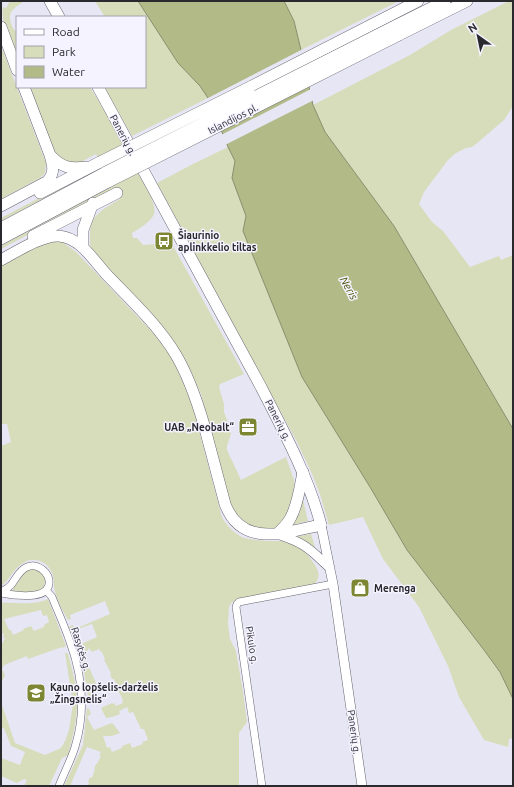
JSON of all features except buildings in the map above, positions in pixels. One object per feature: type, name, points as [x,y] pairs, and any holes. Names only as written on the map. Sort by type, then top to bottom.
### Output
[{"type":"main road","points":[[50,1],[58,16]]},
{"type":"main road","points":[[1,214],[95,164],[418,1]]},
{"type":"main road","name":"Islandijos pl.","points":[[397,31],[445,1]]},
{"type":"main road","name":"Islandijos pl.","points":[[1,228],[108,177],[397,31],[467,1]]},
{"type":"main road","points":[[1,27],[16,67]]},
{"type":"main road","points":[[1,206],[48,181],[53,172],[53,165],[50,155],[24,88]]},
{"type":"main road","name":"Panerių g.","points":[[99,88],[261,386],[303,472],[315,503],[333,584],[362,786]]},
{"type":"main road","points":[[50,155],[56,162],[70,168],[78,168],[95,164]]},
{"type":"main road","name":"Islandijos pl.","points":[[1,239],[99,188],[108,177]]},
{"type":"main road","points":[[83,246],[83,230],[87,218],[95,204],[99,188]]},
{"type":"main road","points":[[1,253],[117,192]]},
{"type":"main road","points":[[1,260],[39,240],[48,237],[57,236],[70,238],[83,246],[98,265],[156,328],[176,355],[197,401],[225,504],[232,519],[240,526],[251,532],[261,534],[277,534],[321,525]]},
{"type":"main road","points":[[277,534],[291,518],[303,472]]},
{"type":"main road","points":[[277,534],[305,546],[330,568]]},
{"type":"street","points":[[27,566],[37,566],[45,572],[48,578],[46,590],[42,593],[27,595],[9,595],[1,593],[10,586],[27,566]]},
{"type":"street","name":"Pikulo g.","points":[[262,786],[236,607],[237,604],[239,602],[333,584]]},
{"type":"street","name":"Rasytės g.","points":[[46,590],[52,597],[72,648],[80,681],[82,703],[81,721],[75,748],[59,786]]},
{"type":"green space","points":[[10,1],[24,1],[14,8],[10,17],[12,26],[16,32],[16,56],[3,20],[3,7],[6,8]]},
{"type":"green space","points":[[95,1],[138,1],[178,63],[200,86],[208,98],[132,136],[105,88],[146,88],[146,16],[104,16]]},
{"type":"green space","points":[[284,1],[399,1],[301,50],[294,21]]},
{"type":"green space","points":[[509,1],[513,1],[513,106],[504,120],[476,144],[456,153],[448,160],[424,192],[419,204],[432,222],[443,231],[470,267],[499,256],[501,260],[513,255],[513,429],[394,226],[325,132],[313,105],[410,55],[451,30]]},
{"type":"green space","points":[[1,46],[46,163],[45,173],[40,178],[1,199]]},
{"type":"green space","points":[[28,88],[91,88],[150,195],[154,205],[155,209],[153,216],[143,226],[132,233],[133,238],[137,238],[143,245],[172,244],[244,374],[220,384],[219,387],[224,404],[224,412],[231,434],[227,450],[241,480],[286,457],[294,480],[295,493],[292,508],[281,525],[273,529],[266,530],[245,525],[231,510],[201,394],[182,354],[91,251],[90,235],[92,222],[103,209],[120,199],[115,189],[1,249],[1,246],[113,186],[103,167],[1,221],[1,218],[102,165],[96,154],[81,162],[68,163],[54,154]]},
{"type":"green space","points":[[228,147],[235,161],[232,178],[246,216],[243,231],[302,377],[407,550],[500,672],[513,699],[513,738],[509,739],[508,747],[484,740],[459,697],[448,666],[419,607],[383,559],[363,517],[329,525],[320,494],[297,442],[157,183]]},
{"type":"green space","points":[[61,241],[76,252],[160,340],[176,365],[193,408],[223,519],[231,529],[244,538],[262,541],[284,541],[295,545],[308,555],[318,571],[319,576],[314,585],[242,599],[232,602],[229,607],[228,624],[230,639],[236,651],[247,722],[239,733],[239,786],[88,786],[90,777],[92,778],[96,764],[101,756],[99,755],[101,752],[87,747],[70,786],[64,786],[83,745],[87,708],[91,714],[87,717],[94,730],[112,723],[120,733],[112,736],[103,736],[107,748],[110,747],[112,752],[130,743],[132,748],[143,744],[142,742],[148,740],[144,729],[141,729],[133,712],[129,713],[127,707],[119,711],[120,714],[106,718],[101,708],[112,703],[116,706],[123,703],[123,700],[118,692],[114,679],[112,679],[102,652],[99,649],[92,652],[89,648],[86,653],[85,658],[99,690],[89,698],[88,697],[84,672],[77,648],[81,644],[97,637],[92,624],[75,630],[77,634],[72,636],[69,627],[73,625],[75,629],[110,614],[105,601],[70,615],[71,619],[68,620],[56,595],[51,571],[43,562],[36,560],[21,564],[1,586],[1,446],[11,442],[7,424],[1,424],[1,264],[45,242]]},
{"type":"green space","points":[[302,496],[308,521],[288,526]]},
{"type":"green space","points":[[311,534],[316,551],[295,537]]},
{"type":"green space","points":[[35,569],[43,573],[45,578],[44,587],[40,591],[29,593],[11,592],[24,573],[28,570]]},
{"type":"green space","points":[[48,599],[66,646],[28,659],[27,656],[4,665],[2,669],[5,675],[1,684],[1,646],[5,638],[3,637],[4,634],[1,633],[1,603],[30,603]],"holes":[[[41,610],[43,616],[47,615],[49,622],[44,625],[44,627],[34,631],[31,626],[13,635],[4,619]]]},
{"type":"green space","points":[[65,653],[68,654],[75,681],[77,697],[76,719],[68,755],[62,758],[49,786],[24,786],[27,780],[24,779],[17,783],[1,776],[1,758],[20,765],[25,752],[11,746],[4,728],[1,729],[1,702],[15,743],[45,755],[61,748],[69,730],[73,704]]},
{"type":"water","name":"Neris","points":[[138,1],[284,1],[294,21],[313,105],[325,132],[394,226],[513,429],[513,699],[500,672],[407,550],[302,377],[243,231],[246,216],[232,178],[235,161],[208,98],[200,86],[178,63]]},
{"type":"pier","points":[[303,49],[306,62],[211,110],[206,99]]},
{"type":"pier","points":[[311,89],[314,100],[225,145],[221,135]]},
{"type":"place","name":"Šiaurinio aplinkkelio tiltas","points":[[164,241]]},
{"type":"place","name":"UAB „Neobalt“","points":[[248,427]]},
{"type":"place","name":"Merenga","points":[[360,588]]},
{"type":"place","name":"Kauno lopšelis-darželis „Žingsnelis“","points":[[36,693]]}]
